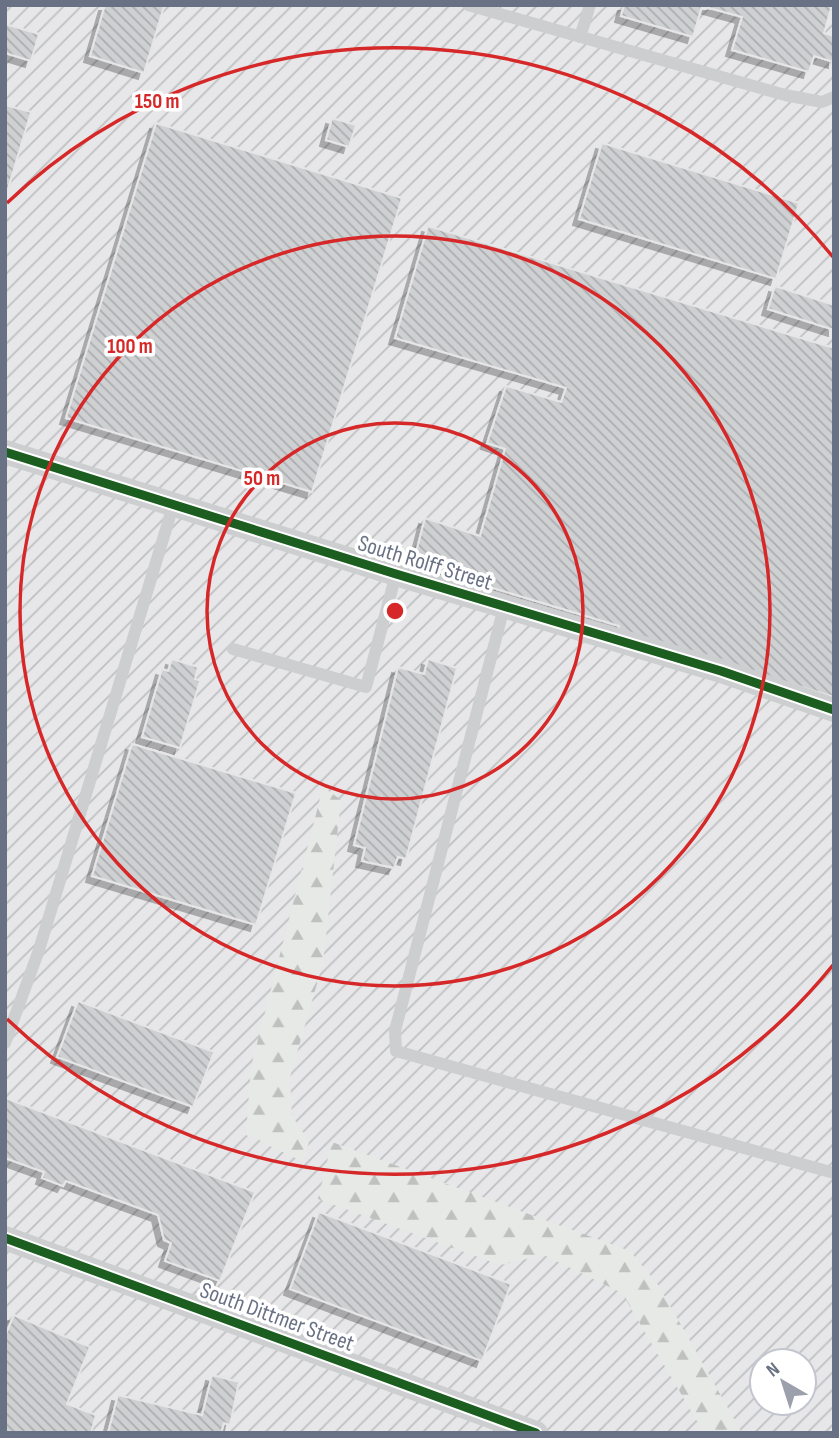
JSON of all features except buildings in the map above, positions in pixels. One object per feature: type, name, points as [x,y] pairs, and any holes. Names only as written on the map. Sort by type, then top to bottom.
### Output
[{"type":"street","name":"South Rolff Street","points":[[5,452],[396,575],[721,671],[834,710]]},
{"type":"street","name":"South Dittmer Street","points":[[5,1238],[536,1433]]},
{"type":"lane","points":[[468,5],[785,95],[821,102],[834,97]]},
{"type":"lane","points":[[580,37],[590,5]]},
{"type":"lane","points":[[5,1043],[39,950],[173,506]]},
{"type":"lane","points":[[233,649],[366,687],[396,575]]},
{"type":"lane","points":[[504,607],[395,1031],[396,1051],[834,1174]]},
{"type":"shaded area","points":[[5,5],[834,5],[834,1433],[5,1433]]},
{"type":"green space","points":[[323,787],[341,800],[323,963],[290,1077],[292,1116],[309,1141],[304,1162],[246,1135],[251,1067]]},
{"type":"green space","points":[[332,1142],[630,1251],[659,1286],[742,1433],[704,1433],[622,1293],[544,1255],[500,1265],[318,1199]]},
{"type":"cycle path","points":[[5,452],[396,574],[721,671],[834,710]]},
{"type":"cycle path","points":[[5,1238],[536,1433]]}]
